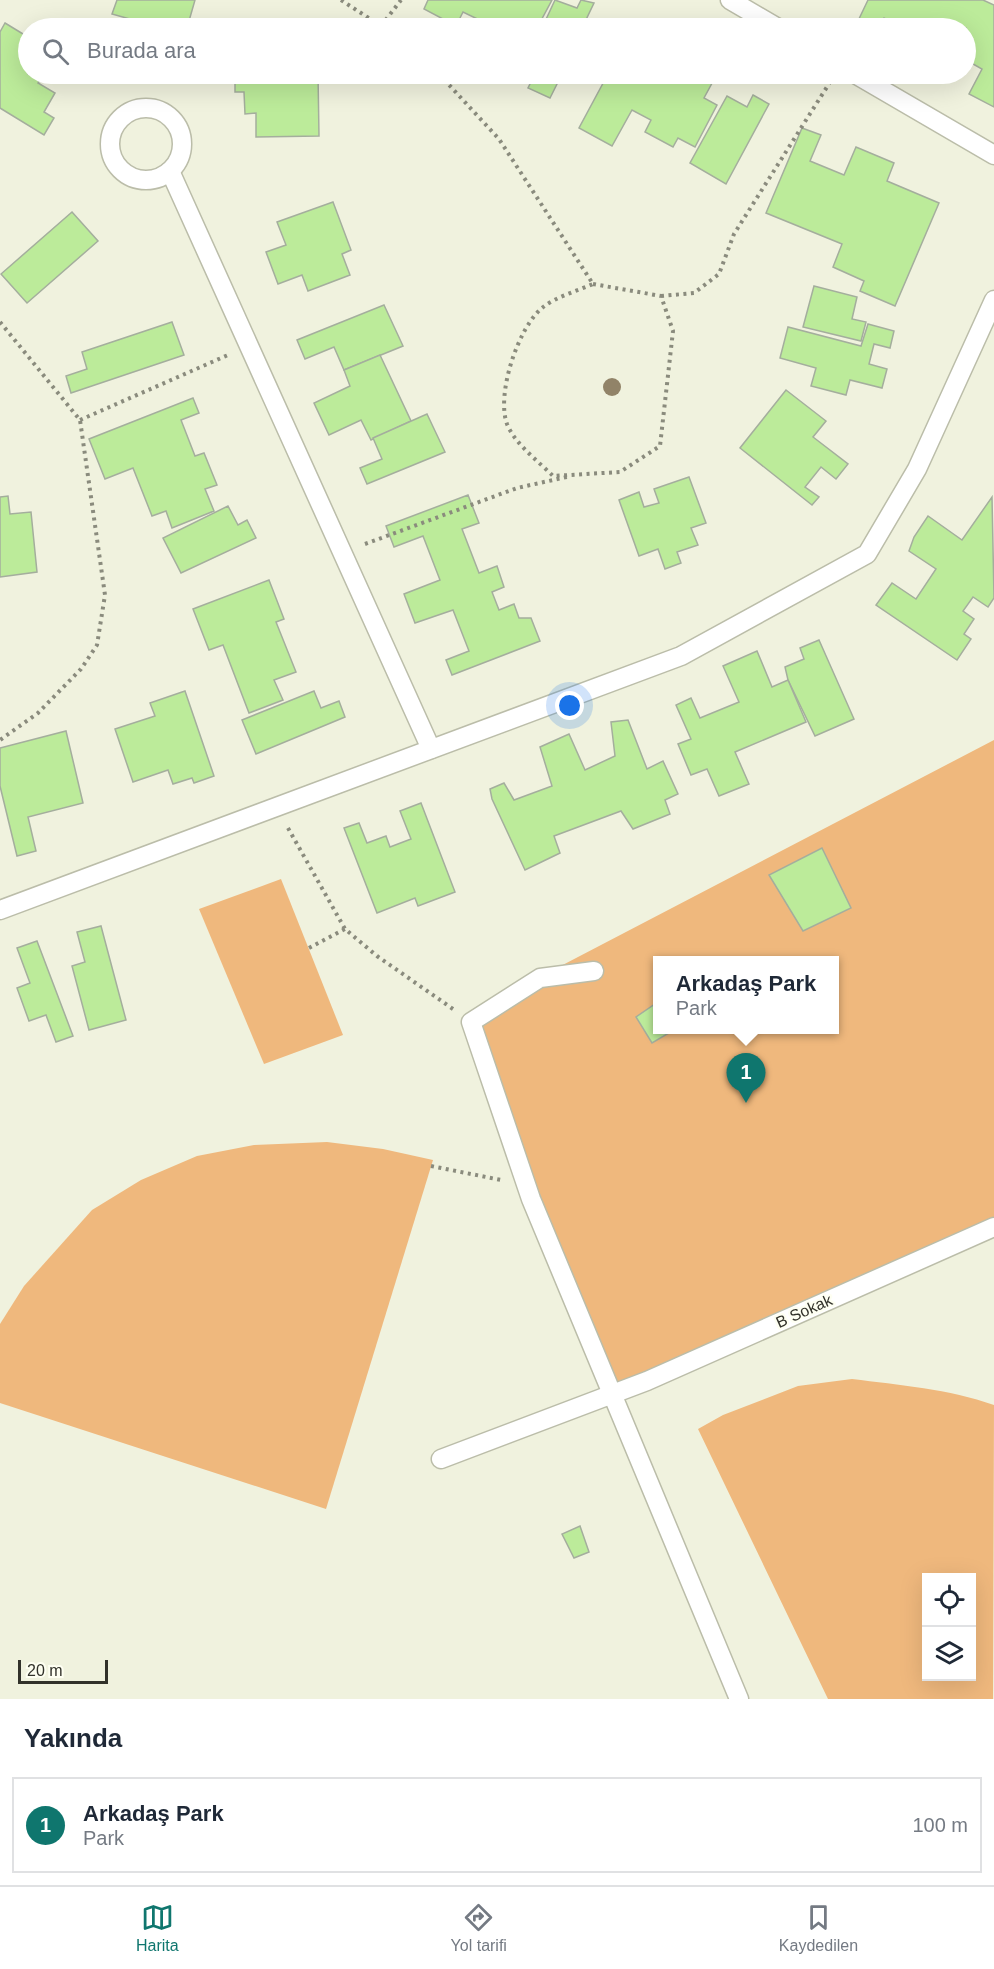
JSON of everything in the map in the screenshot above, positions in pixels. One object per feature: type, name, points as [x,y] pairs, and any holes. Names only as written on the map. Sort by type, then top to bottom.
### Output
[{"type":"lane","points":[[730,0],[761,18]]},
{"type":"lane","points":[[872,84],[994,155]]},
{"type":"lane","points":[[148,108],[163,113],[175,123],[181,134],[182,148],[179,160],[170,171],[149,180],[133,178],[121,171],[114,162],[110,146],[111,134],[121,117],[132,111],[148,108]]},
{"type":"lane","points":[[170,171],[431,749]]},
{"type":"lane","points":[[0,910],[681,656],[867,554],[917,469],[994,300]]},
{"type":"lane","points":[[594,971],[540,978],[471,1022],[527,1185],[739,1699]]},
{"type":"lane","name":"B Sokak","points":[[441,1459],[614,1395],[994,1227]]},
{"type":"path","points":[[341,0],[369,18]]},
{"type":"path","points":[[389,18],[401,0]]},
{"type":"path","points":[[448,84],[499,139],[593,284]]},
{"type":"path","points":[[661,296],[673,330],[660,446],[620,472],[553,476],[523,447],[507,423],[505,380],[522,335],[542,308],[593,284],[661,296],[694,292],[719,274],[734,234],[830,84]]},
{"type":"path","points":[[0,322],[80,420],[105,595],[97,645],[81,669],[38,713],[0,740]]},
{"type":"path","points":[[80,420],[249,346]]},
{"type":"path","points":[[343,553],[518,488],[586,473]]},
{"type":"path","points":[[276,807],[345,929],[377,956],[471,1022]]},
{"type":"path","points":[[309,948],[345,929]]},
{"type":"path","points":[[431,1166],[527,1185]]},
{"type":"shaded area","points":[[994,740],[994,1227],[614,1395],[471,1022],[488,1004]]},
{"type":"shaded area","points":[[281,879],[343,1035],[264,1064],[199,909]]},
{"type":"shaded area","points":[[327,1142],[383,1149],[433,1160],[326,1509],[0,1403],[0,1324],[24,1286],[92,1210],[141,1180],[197,1156],[254,1145]]},
{"type":"shaded area","points":[[852,1379],[942,1391],[994,1405],[993,1699],[828,1699],[698,1429],[723,1415],[798,1386]]},
{"type":"building","points":[[117,0],[195,0],[190,18],[126,18],[112,14]]},
{"type":"building","points":[[428,0],[552,0],[542,18],[475,18],[463,12],[460,18],[441,18],[424,9]]},
{"type":"building","points":[[555,0],[577,8],[581,0],[594,3],[587,18],[547,18]]},
{"type":"building","points":[[868,0],[983,0],[994,5],[994,107],[969,94],[982,69],[976,66],[976,18],[859,18]]},
{"type":"building","points":[[5,23],[18,31],[18,84],[40,84],[55,93],[44,112],[54,118],[44,135],[0,108],[0,32]]},
{"type":"building","points":[[235,84],[318,84],[319,136],[256,137],[256,113],[245,114],[244,92],[235,92]]},
{"type":"building","points":[[530,84],[557,84],[550,98],[528,88]]},
{"type":"building","points":[[603,84],[712,84],[704,98],[717,105],[695,147],[678,138],[673,147],[645,132],[651,120],[632,110],[612,146],[579,128]]},
{"type":"building","points":[[753,95],[769,104],[726,184],[690,163],[727,96],[747,107]]},
{"type":"building","points":[[802,128],[821,135],[810,161],[844,175],[856,147],[894,163],[887,181],[939,203],[895,306],[860,291],[864,281],[833,267],[842,244],[766,213]]},
{"type":"building","points":[[333,202],[351,250],[342,254],[350,275],[308,291],[302,275],[278,284],[266,252],[286,245],[277,222]]},
{"type":"building","points":[[72,212],[98,241],[27,303],[1,274]]},
{"type":"building","points":[[814,286],[857,297],[852,319],[866,322],[861,341],[803,327]]},
{"type":"building","points":[[384,305],[403,346],[344,370],[334,347],[305,359],[297,340]]},
{"type":"building","points":[[172,322],[184,355],[71,393],[66,376],[87,369],[82,352]]},
{"type":"building","points":[[868,324],[894,331],[890,348],[874,344],[869,364],[887,369],[882,388],[850,380],[846,395],[811,386],[816,368],[780,358],[788,327],[861,346]]},
{"type":"building","points":[[380,355],[411,421],[371,440],[361,420],[329,435],[314,403],[350,386],[344,370]]},
{"type":"building","points":[[786,390],[826,421],[813,437],[848,464],[836,479],[821,467],[805,487],[819,497],[812,505],[740,448]]},
{"type":"building","points":[[193,398],[199,413],[181,420],[195,456],[204,453],[217,485],[205,489],[214,511],[172,528],[166,511],[152,516],[133,468],[105,479],[89,439]]},
{"type":"building","points":[[427,414],[445,452],[367,484],[360,468],[382,459],[373,438]]},
{"type":"building","points":[[689,477],[706,523],[691,528],[698,545],[677,552],[681,563],[665,569],[658,549],[639,556],[619,500],[639,492],[644,507],[659,503],[654,489]]},
{"type":"building","points":[[468,495],[479,523],[462,529],[479,573],[497,566],[504,587],[492,592],[499,610],[514,604],[519,618],[531,618],[540,641],[452,675],[446,660],[469,651],[453,610],[415,623],[404,594],[440,580],[423,536],[394,547],[386,526]]},
{"type":"building","points":[[8,496],[10,514],[31,512],[37,572],[0,577],[0,497]]},
{"type":"building","points":[[992,497],[994,598],[988,607],[973,597],[963,611],[974,619],[964,634],[971,639],[957,660],[876,605],[892,583],[916,599],[936,569],[909,551],[914,537],[928,516],[962,540]]},
{"type":"building","points":[[228,506],[238,525],[247,520],[256,538],[181,573],[163,538]]},
{"type":"building","points":[[269,580],[284,619],[276,622],[296,672],[274,680],[283,700],[249,713],[223,645],[209,650],[193,609]]},
{"type":"building","points":[[819,640],[854,719],[815,736],[788,680],[785,667],[804,659],[800,648]]},
{"type":"building","points":[[757,651],[772,687],[788,680],[806,722],[735,752],[749,784],[719,796],[707,769],[691,775],[678,744],[691,739],[676,705],[691,698],[700,718],[739,702],[723,666]]},
{"type":"building","points":[[185,691],[214,776],[194,783],[192,778],[173,784],[168,770],[133,782],[115,729],[155,716],[150,703]]},
{"type":"building","points":[[314,691],[321,708],[339,701],[345,717],[256,754],[242,720]]},
{"type":"building","points":[[628,720],[647,769],[663,761],[678,794],[665,800],[670,814],[633,829],[621,811],[554,836],[560,853],[525,870],[492,799],[490,789],[504,783],[514,800],[552,786],[540,747],[569,734],[585,770],[615,756],[611,722]]},
{"type":"building","points":[[66,731],[83,803],[28,817],[36,851],[17,856],[0,786],[0,748]]},
{"type":"building","points":[[421,803],[455,892],[418,906],[415,898],[377,913],[344,828],[359,823],[367,843],[386,836],[390,847],[411,839],[400,811]]},
{"type":"building","points":[[822,848],[851,908],[803,931],[769,875]]},
{"type":"building","points":[[101,926],[126,1020],[89,1030],[72,966],[85,962],[77,932]]},
{"type":"building","points":[[37,941],[73,1036],[56,1042],[46,1015],[29,1021],[17,988],[30,983],[17,948]]},
{"type":"building","points":[[653,1005],[653,1034],[667,1034],[652,1043],[636,1017]]},
{"type":"building","points":[[580,1526],[589,1552],[574,1558],[562,1534]]},
{"type":"place","name":"Arkadaş Park","points":[[746,1103]]}]
